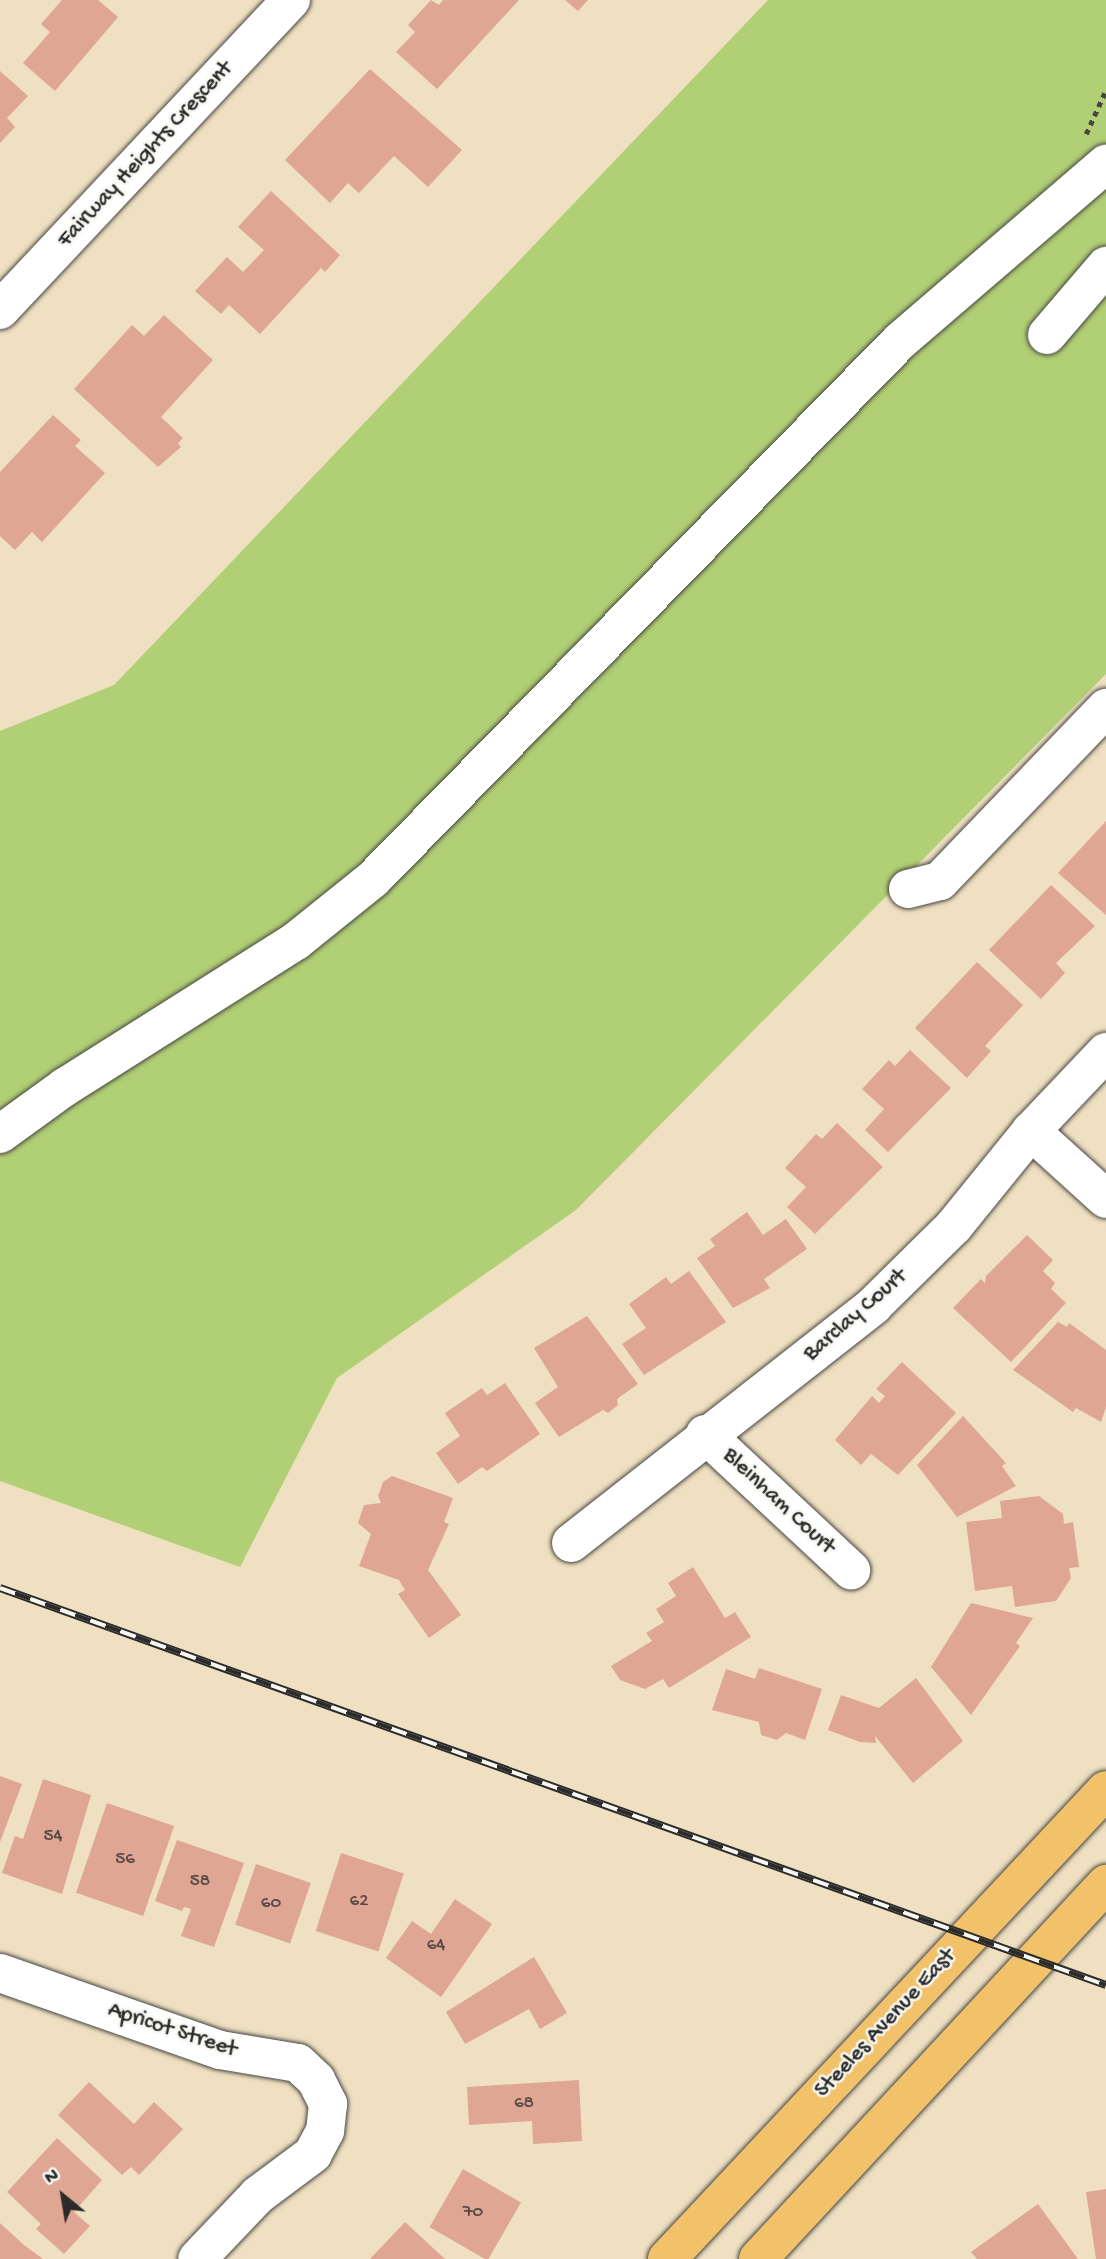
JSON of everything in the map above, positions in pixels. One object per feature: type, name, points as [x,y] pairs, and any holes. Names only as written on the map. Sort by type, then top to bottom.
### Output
[{"type":"main road","name":"Steeles Avenue East","points":[[667,2259],[1106,1790]]},
{"type":"main road","points":[[758,2259],[1106,1884]]},
{"type":"street","name":"Fairway Heights Crescent","points":[[0,310],[291,0]]},
{"type":"street","points":[[0,1134],[65,1087],[296,941],[373,880],[900,341],[1106,164]]},
{"type":"street","points":[[1047,335],[1106,266]]},
{"type":"street","points":[[908,889],[940,881],[1106,708]]},
{"type":"street","name":"Barclay Court","points":[[571,1542],[705,1434],[874,1305],[954,1226],[1031,1131],[1106,1052]]},
{"type":"street","points":[[1031,1131],[1106,1199]]},
{"type":"street","name":"Bleinham Court","points":[[705,1434],[851,1570]]},
{"type":"street","name":"Apricot Street","points":[[0,1973],[220,2050],[298,2063],[316,2080],[328,2104],[325,2132],[313,2154],[258,2195],[197,2259]]},
{"type":"green space","points":[[768,0],[1106,0],[1106,674],[576,1210],[337,1378],[240,1567],[0,1481],[0,731],[114,685]]},
{"type":"building","points":[[62,0],[98,0],[118,17],[55,91],[23,63],[50,32],[41,24]]},
{"type":"building","points":[[431,0],[439,5],[443,0],[519,0],[437,89],[396,52],[415,32],[408,25]]},
{"type":"building","points":[[565,0],[588,0],[578,11]]},
{"type":"building","points":[[370,69],[462,150],[428,187],[394,156],[359,193],[348,183],[330,203],[285,160]]},
{"type":"building","points":[[0,71],[28,96],[7,118],[15,127],[0,143]]},
{"type":"building","points":[[271,191],[340,255],[325,272],[321,268],[260,334],[229,305],[221,314],[195,291],[227,257],[243,272],[264,250],[238,227]]},
{"type":"building","points":[[164,315],[213,360],[161,417],[183,438],[178,443],[181,447],[158,467],[74,389],[132,325],[144,336]]},
{"type":"building","points":[[53,415],[81,440],[75,446],[105,473],[42,542],[32,532],[15,550],[0,536],[0,472]]},
{"type":"building","points":[[1106,821],[1106,915],[1058,873]]},
{"type":"building","points":[[1051,885],[1095,926],[1056,963],[1065,973],[1041,999],[989,950]]},
{"type":"building","points":[[977,962],[1023,1005],[985,1046],[991,1051],[967,1078],[915,1028]]},
{"type":"building","points":[[910,1050],[951,1088],[888,1152],[865,1130],[884,1109],[862,1089],[889,1060],[895,1066]]},
{"type":"building","points":[[837,1123],[883,1167],[815,1234],[787,1207],[806,1187],[785,1168],[816,1134],[822,1139]]},
{"type":"building","points":[[747,1212],[763,1235],[786,1219],[807,1249],[764,1279],[770,1288],[733,1308],[697,1258],[715,1246],[710,1239]]},
{"type":"building","points":[[1027,1235],[1053,1260],[1043,1271],[1055,1283],[1051,1289],[1066,1303],[1011,1362],[953,1308],[981,1279],[985,1283],[986,1276]]},
{"type":"building","points":[[689,1271],[726,1322],[644,1375],[622,1344],[646,1328],[629,1304],[666,1277],[671,1284]]},
{"type":"building","points":[[587,1316],[638,1384],[617,1399],[618,1405],[608,1413],[603,1410],[559,1437],[535,1403],[558,1387],[534,1348]]},
{"type":"building","points":[[1058,1322],[1067,1327],[1069,1323],[1106,1350],[1106,1407],[1101,1422],[1076,1408],[1073,1412],[1013,1370]]},
{"type":"building","points":[[902,1362],[956,1413],[898,1475],[871,1454],[861,1465],[835,1440],[872,1396],[879,1403],[885,1396],[876,1389]]},
{"type":"building","points":[[505,1383],[540,1434],[487,1471],[482,1467],[458,1484],[436,1453],[460,1436],[445,1413],[482,1388],[487,1395]]},
{"type":"building","points":[[963,1416],[1006,1463],[1002,1466],[1016,1486],[957,1517],[917,1465]]},
{"type":"building","points":[[392,1476],[453,1498],[444,1522],[449,1524],[428,1570],[461,1615],[429,1638],[398,1594],[405,1590],[399,1580],[359,1566],[371,1534],[358,1523],[364,1505],[381,1503],[378,1496],[383,1482]]},
{"type":"building","points":[[1039,1496],[1063,1514],[1064,1524],[1073,1522],[1079,1567],[1069,1568],[1071,1578],[1056,1601],[1015,1607],[1012,1586],[975,1591],[966,1522],[1002,1518],[1000,1501]]},
{"type":"building","points":[[693,1567],[725,1618],[735,1612],[751,1637],[669,1688],[663,1679],[645,1689],[620,1680],[611,1666],[652,1641],[646,1633],[664,1622],[656,1609],[676,1596],[668,1583]]},
{"type":"building","points":[[971,1603],[1033,1618],[1016,1643],[1020,1646],[971,1715],[931,1667]]},
{"type":"building","points":[[759,1668],[822,1689],[805,1740],[786,1733],[777,1740],[761,1735],[759,1722],[712,1710],[726,1669],[755,1679]]},
{"type":"building","points":[[916,1678],[963,1741],[913,1783],[875,1736],[876,1743],[860,1742],[828,1730],[841,1695],[879,1708]]},
{"type":"building","points":[[0,1776],[22,1784],[0,1842]]},
{"type":"building","points":[[43,1779],[91,1795],[62,1894],[2,1873],[15,1836],[23,1839]]},
{"type":"building","points":[[107,1803],[174,1826],[143,1916],[76,1893]]},
{"type":"building","points":[[177,1840],[244,1863],[214,1947],[181,1936],[191,1909],[184,1907],[182,1911],[155,1901]]},
{"type":"building","points":[[341,1853],[404,1873],[378,1951],[316,1931]]},
{"type":"building","points":[[256,1864],[311,1883],[290,1943],[235,1925]]},
{"type":"building","points":[[455,1899],[492,1924],[441,1997],[386,1958],[412,1921],[431,1934]]},
{"type":"building","points":[[534,1957],[567,2013],[540,2029],[529,2009],[465,2044],[446,2012]]},
{"type":"building","points":[[579,2080],[582,2141],[533,2144],[532,2121],[469,2125],[467,2087]]},
{"type":"building","points":[[89,2082],[134,2124],[154,2102],[183,2129],[139,2175],[131,2167],[122,2175],[58,2115]]},
{"type":"building","points":[[57,2138],[102,2180],[74,2212],[90,2226],[64,2254],[36,2229],[41,2224],[7,2192]]},
{"type":"building","points":[[463,2169],[521,2202],[488,2259],[430,2227]]},
{"type":"building","points":[[1106,2189],[1106,2259],[1096,2259],[1086,2192]]},
{"type":"building","points":[[1038,2204],[1078,2259],[977,2259],[971,2252]]},
{"type":"building","points":[[405,2222],[445,2259],[370,2259]]},
{"type":"building","points":[[0,2223],[24,2245],[43,2259],[0,2259]]},
{"type":"railway","points":[[0,1588],[1106,1985]]}]
